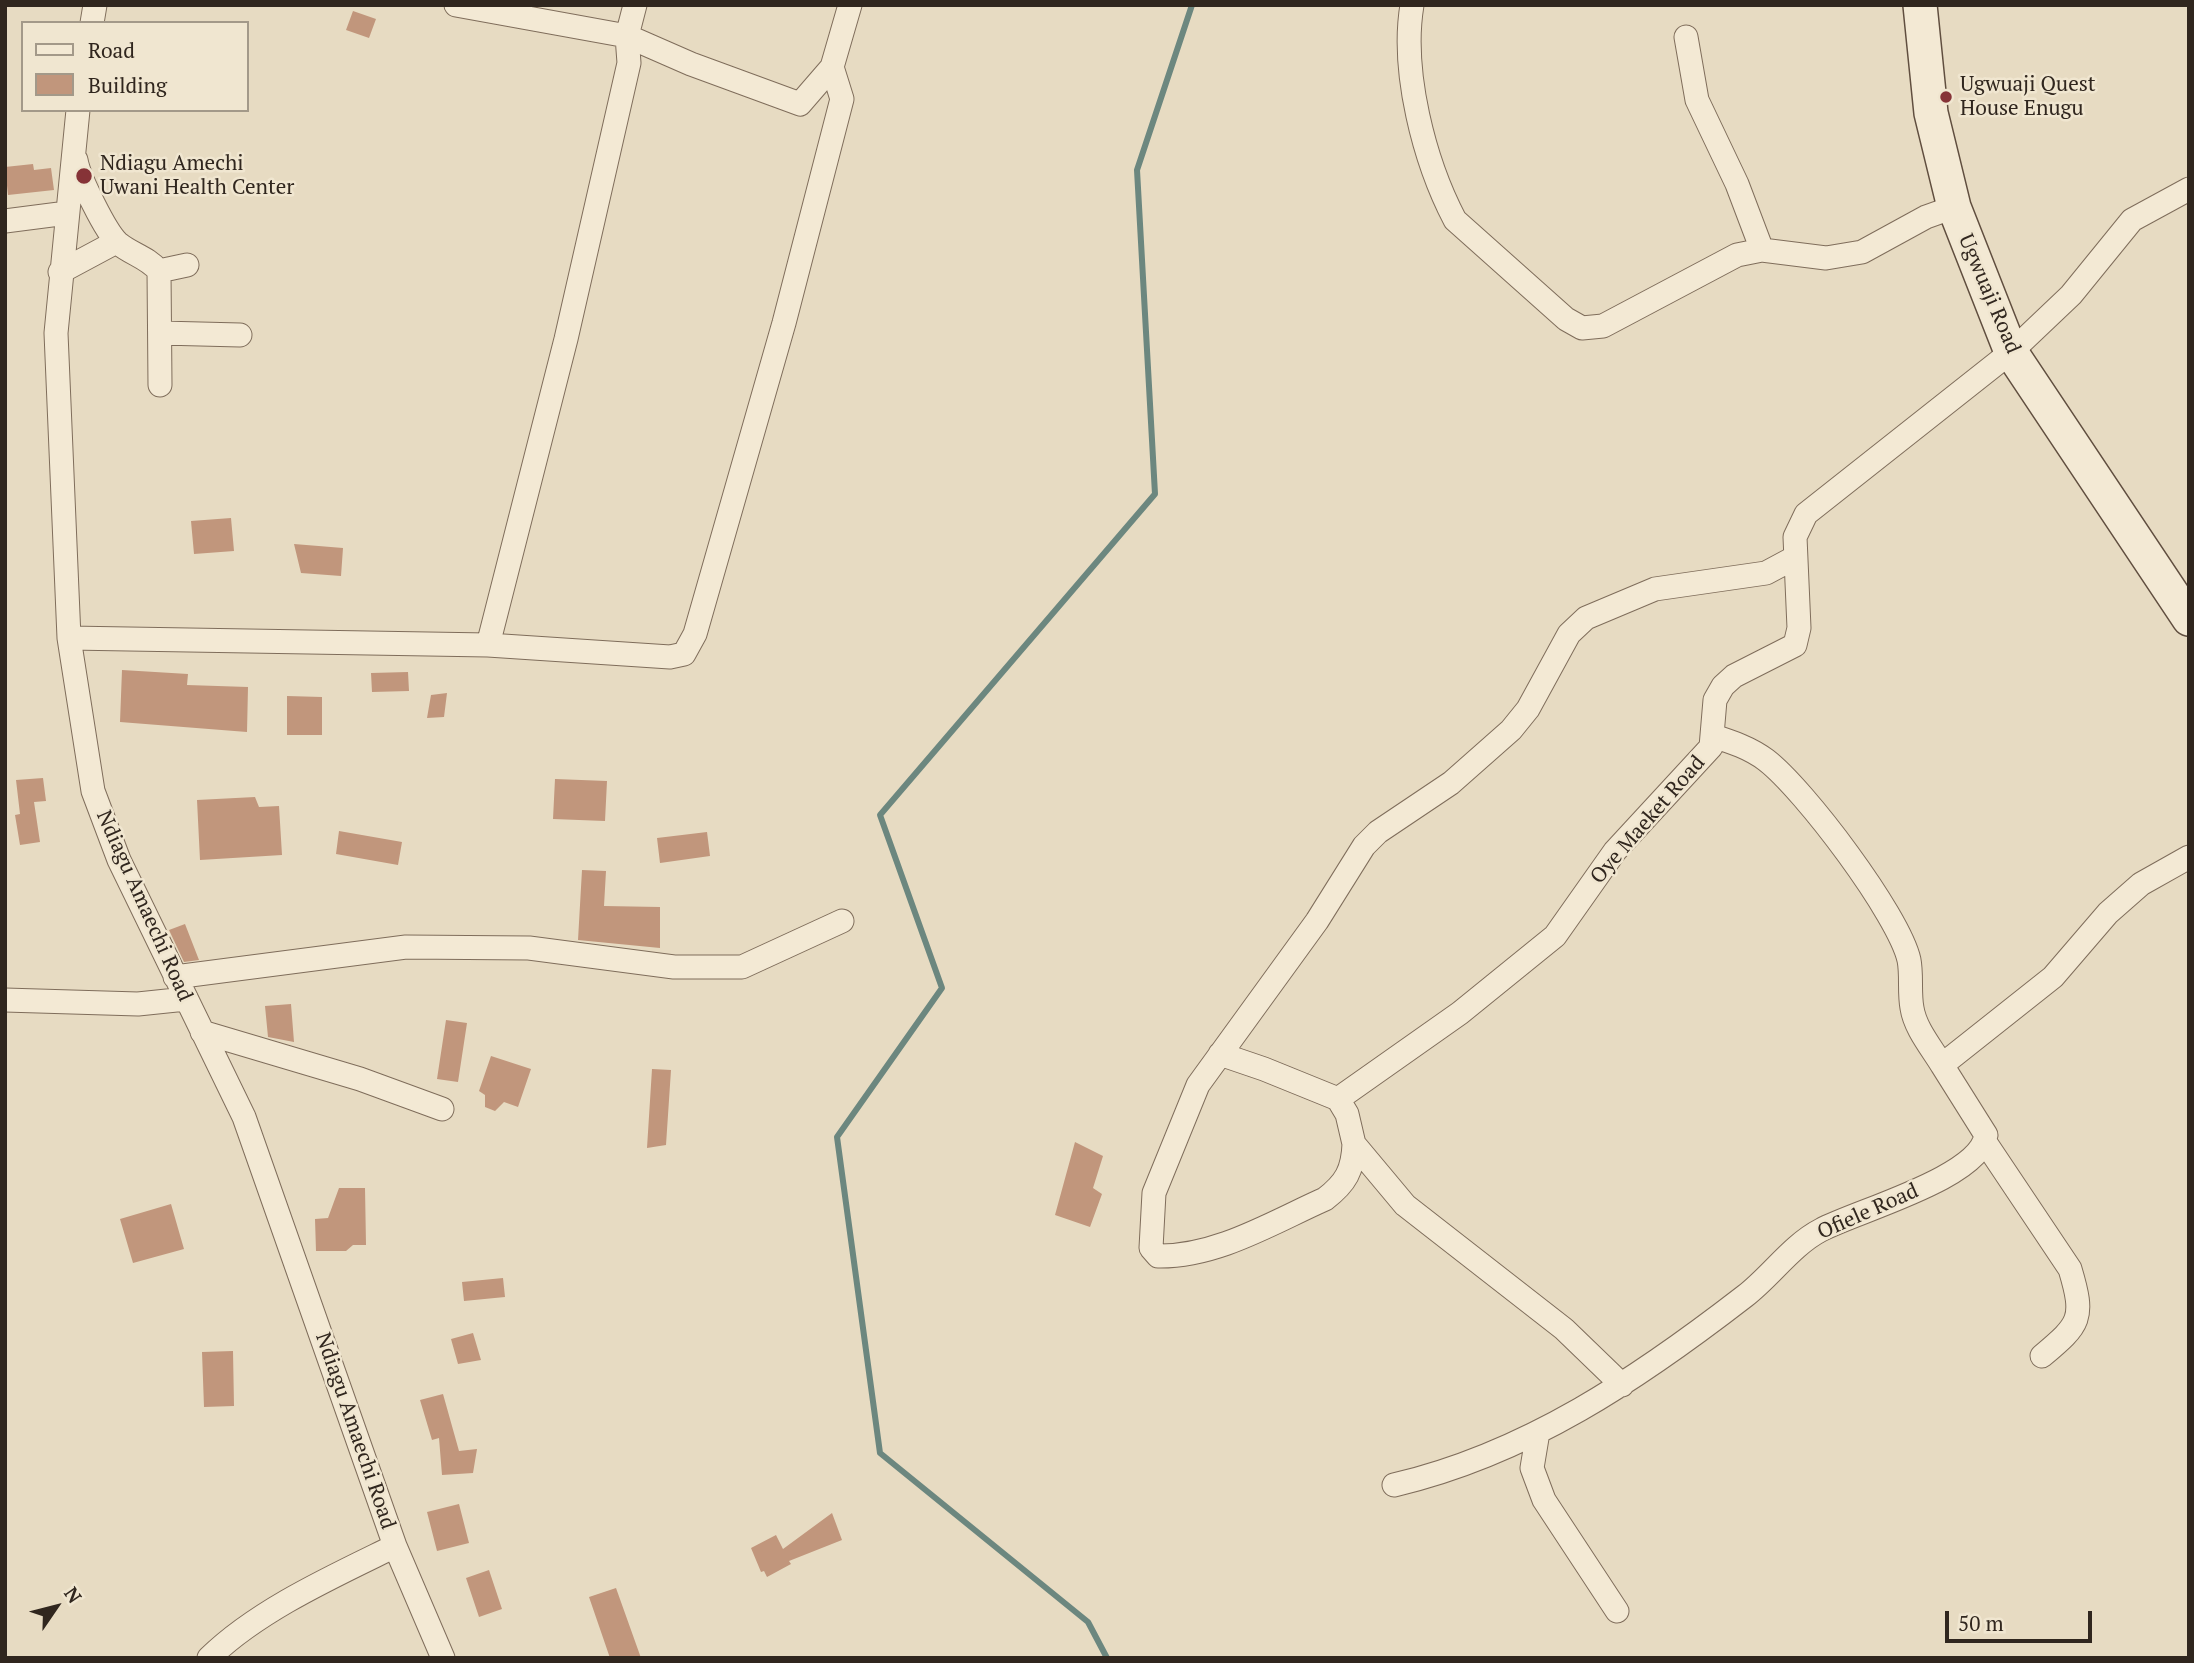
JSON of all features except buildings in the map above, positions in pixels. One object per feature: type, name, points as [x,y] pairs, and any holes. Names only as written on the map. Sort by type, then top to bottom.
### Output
[{"type":"main road","name":"Ugwuaji Road","points":[[1920,5],[1931,113],[1954,207],[2011,352],[2189,619]]},
{"type":"street","points":[[456,5],[627,36],[691,64],[800,104],[832,67],[850,5]]},
{"type":"street","points":[[488,645],[566,339],[629,62],[627,36],[635,5]]},
{"type":"street","points":[[1412,5],[1408,27],[1415,113],[1445,201],[1455,220],[1566,319],[1582,328],[1603,326],[1737,255],[1762,250],[1826,258],[1849,256],[1877,246],[1927,217],[1954,207]]},
{"type":"street","points":[[1686,37],[1697,100],[1737,184],[1762,250]]},
{"type":"street","points":[[69,638],[488,645],[670,657],[684,654],[695,634],[784,323],[839,112],[842,99],[832,67]]},
{"type":"street","name":"Ndiagu Amaechi Road","points":[[78,112],[56,332],[69,638],[93,791],[118,860],[244,1117],[396,1546],[443,1658]]},
{"type":"street","points":[[73,144],[82,184],[116,242],[149,260],[159,271],[160,385]]},
{"type":"street","name":"Oye Maeket Road","points":[[1338,1099],[1396,1060],[1544,947],[1615,852],[1711,747],[1715,700],[1723,686],[1734,676],[1795,645],[1798,637],[1795,537],[1806,514],[2011,352],[2065,302],[2132,220],[2189,189]]},
{"type":"street","points":[[5,221],[67,213]]},
{"type":"street","points":[[60,272],[116,242]]},
{"type":"street","points":[[159,271],[187,265]]},
{"type":"street","points":[[161,332],[240,335]]},
{"type":"street","points":[[1220,1054],[1338,1099],[1347,1114],[1354,1144],[1349,1175],[1340,1187],[1325,1199],[1215,1247],[1168,1256],[1153,1253],[1150,1238],[1154,1194],[1185,1111],[1220,1054],[1317,920],[1364,846],[1378,832],[1451,783],[1511,730],[1528,709],[1575,626],[1586,618],[1655,589],[1766,573],[1794,558]]},
{"type":"street","points":[[1713,736],[1746,747],[1767,761],[1798,790],[1864,877],[1896,931],[1909,959],[1912,1009],[1941,1065],[1981,1125],[1986,1135],[1985,1142],[2070,1269],[2076,1289],[2078,1312],[2073,1330],[2042,1356]]},
{"type":"street","points":[[1941,1065],[2053,977],[2108,913],[2141,884],[2189,857]]},
{"type":"street","points":[[175,977],[406,947],[529,948],[674,967],[742,967],[842,921]]},
{"type":"street","points":[[5,1000],[125,1004],[186,999]]},
{"type":"street","points":[[202,1032],[360,1079],[442,1109]]},
{"type":"street","name":"Ofiele Road","points":[[1394,1485],[1437,1475],[1494,1454],[1622,1385],[1671,1354],[1746,1295],[1813,1235],[1912,1194],[1970,1158],[1985,1142]]},
{"type":"street","points":[[1354,1144],[1405,1205],[1564,1329],[1622,1385]]},
{"type":"street","points":[[1538,1432],[1532,1468],[1544,1500],[1617,1611]]},
{"type":"street","points":[[209,1658],[232,1638],[266,1617],[337,1575],[396,1546]]},
{"type":"waterway","points":[[1107,1658],[1088,1622],[880,1453],[837,1137],[942,988],[880,815],[1155,494],[1137,170],[1192,5]]},
{"type":"place","name":"Ugwuaji Quest House Enugu","points":[[1946,97]]},
{"type":"place","name":"Ndiagu Amechi Uwani Health Center","points":[[84,176]]}]
